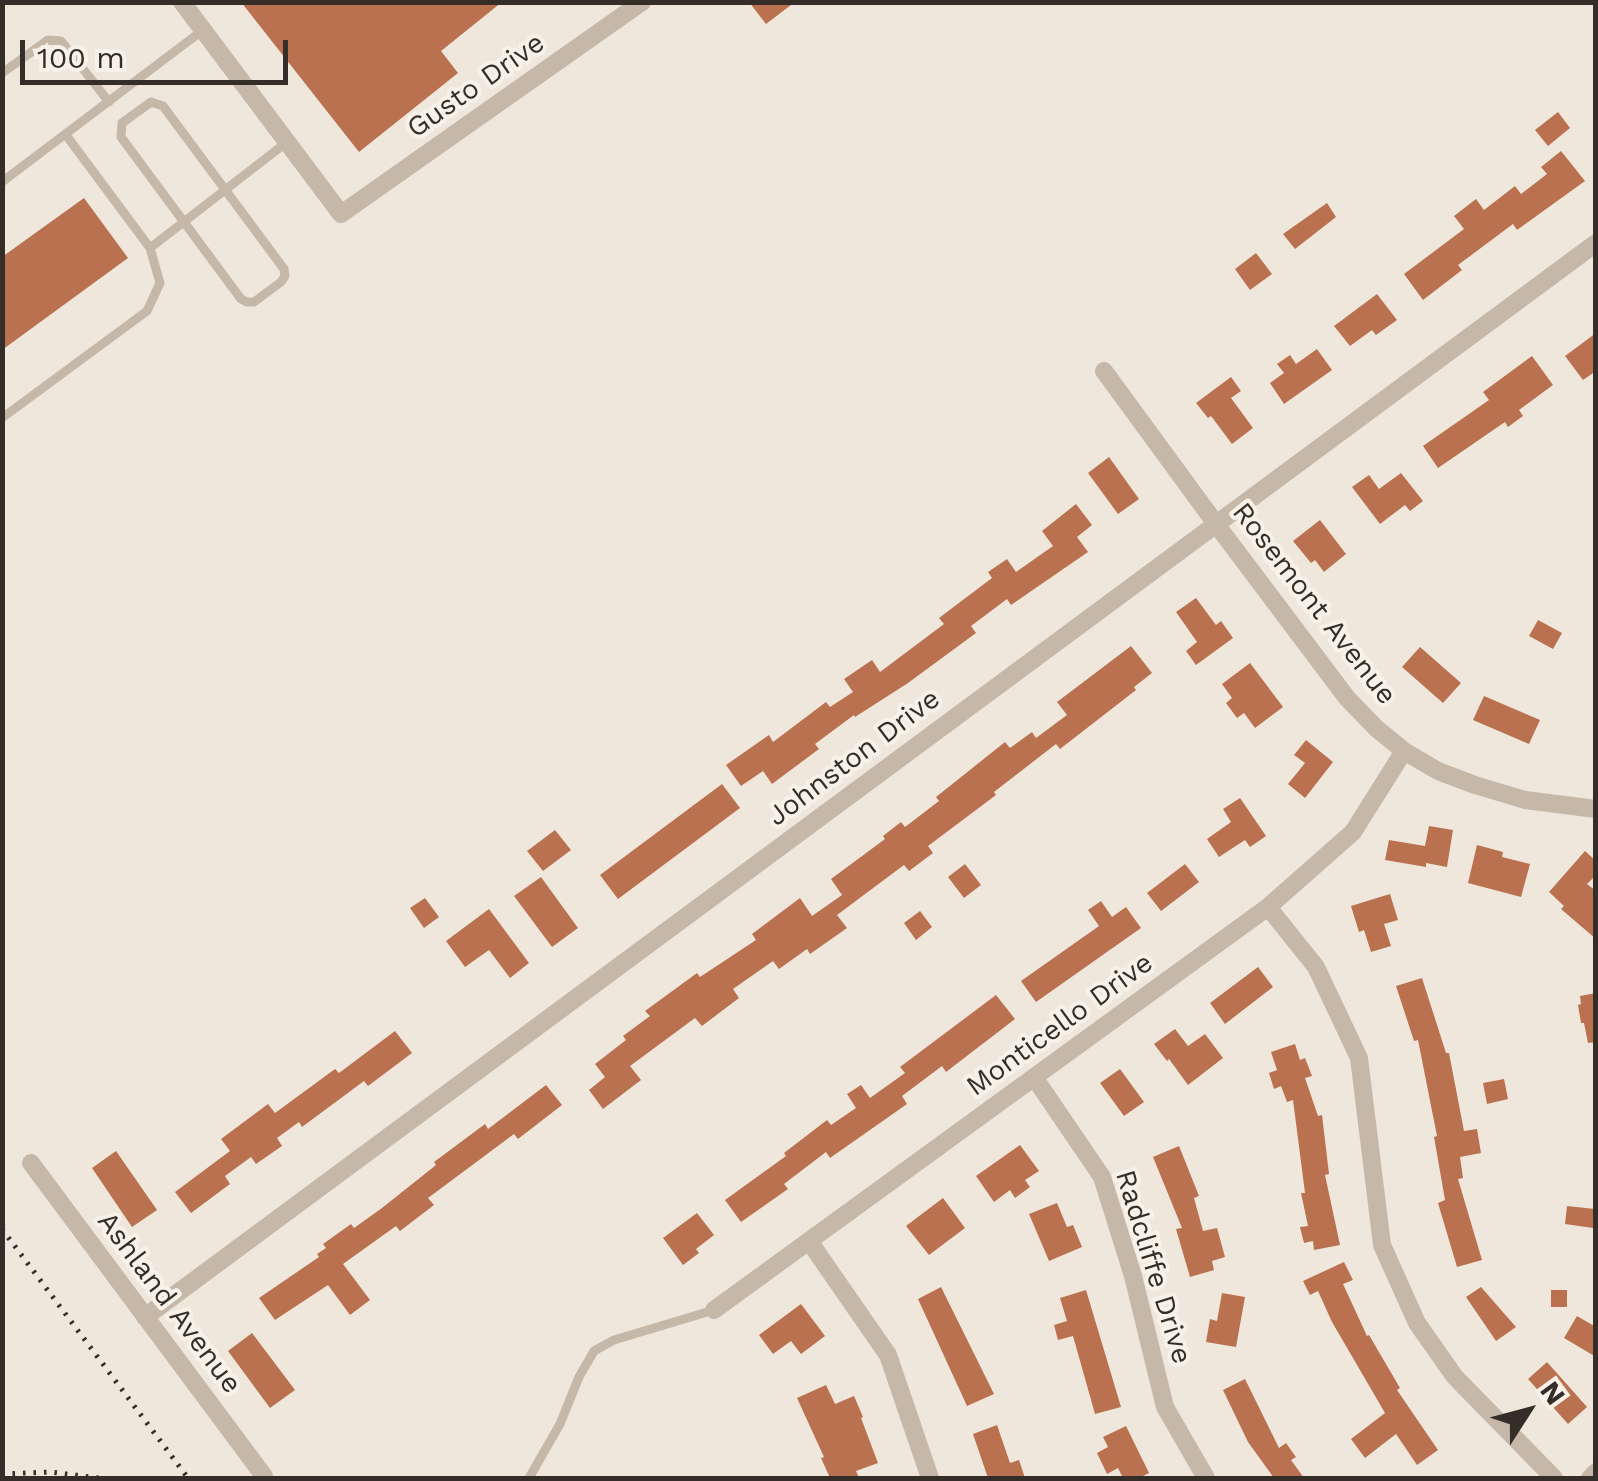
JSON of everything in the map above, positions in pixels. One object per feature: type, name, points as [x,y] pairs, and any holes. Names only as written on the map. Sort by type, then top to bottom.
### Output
[{"type":"street","points":[[182,2],[287,142]]},
{"type":"street","name":"Gusto Drive","points":[[287,142],[341,214],[642,2]]},
{"type":"street","name":"Johnston Drive","points":[[144,1317],[1596,243]]},
{"type":"street","name":"Rosemont Avenue","points":[[1104,371],[1346,698],[1376,728],[1438,771],[1525,800],[1596,809]]},
{"type":"street","name":"Monticello Drive","points":[[714,1310],[1268,907],[1353,832],[1404,750]]},
{"type":"street","points":[[1268,907],[1316,967],[1359,1058],[1382,1245],[1417,1324],[1455,1377],[1554,1478]]},
{"type":"street","name":"Radcliffe Drive","points":[[1034,1078],[1102,1177],[1133,1276],[1165,1407],[1206,1478]]},
{"type":"street","name":"Ashland Avenue","points":[[31,1163],[264,1476]]},
{"type":"street","points":[[809,1241],[888,1355],[930,1478]]},
{"type":"street","points":[[1590,1478],[1596,1472]]},
{"type":"lane","points":[[2,182],[204,30]]},
{"type":"lane","points":[[2,73],[48,40],[62,40],[109,102]]},
{"type":"lane","points":[[151,102],[163,106],[284,269],[281,282],[254,302],[247,302],[184,222],[121,137],[122,124],[151,102]]},
{"type":"lane","points":[[2,418],[147,311],[160,283],[150,248],[66,135]]},
{"type":"lane","points":[[150,248],[287,142]]},
{"type":"lane","points":[[529,1478],[594,1352],[614,1340],[714,1310]]},
{"type":"building","points":[[241,2],[502,2],[441,51],[458,73],[359,152]]},
{"type":"building","points":[[749,2],[795,2],[766,24]]},
{"type":"building","points":[[1558,112],[1570,128],[1548,146],[1535,130]]},
{"type":"building","points":[[1561,151],[1585,181],[1517,230],[1513,224],[1458,265],[1462,270],[1423,300],[1404,274],[1464,229],[1454,216],[1476,199],[1484,210],[1515,186],[1521,194],[1547,174],[1541,167]]},
{"type":"building","points":[[84,198],[128,258],[2,350],[2,257]]},
{"type":"building","points":[[1327,203],[1336,217],[1295,249],[1283,234]]},
{"type":"building","points":[[1256,253],[1272,274],[1250,290],[1235,269]]},
{"type":"building","points":[[1377,294],[1397,320],[1376,335],[1372,330],[1350,346],[1334,326]]},
{"type":"building","points":[[1596,333],[1596,371],[1583,380],[1565,356]]},
{"type":"building","points":[[1317,349],[1332,370],[1284,404],[1270,383],[1284,373],[1277,364],[1290,355],[1296,364]]},
{"type":"building","points":[[1532,356],[1553,385],[1519,410],[1523,416],[1508,427],[1505,422],[1438,468],[1423,446],[1489,400],[1483,392]]},
{"type":"building","points":[[1231,377],[1241,391],[1231,398],[1253,428],[1232,444],[1196,403]]},
{"type":"building","points":[[1109,457],[1139,499],[1118,514],[1088,473]]},
{"type":"building","points":[[1401,473],[1423,501],[1410,511],[1405,505],[1380,524],[1352,487],[1369,475],[1379,489]]},
{"type":"building","points":[[1076,504],[1092,525],[1077,537],[1088,552],[1011,605],[1007,599],[971,626],[976,633],[908,683],[854,715],[815,744],[819,749],[772,784],[763,771],[741,786],[726,765],[769,735],[773,742],[826,702],[830,707],[853,692],[844,679],[872,660],[880,672],[944,624],[939,618],[992,578],[988,572],[1007,559],[1016,572],[1053,546],[1042,531]]},
{"type":"building","points":[[1320,520],[1346,554],[1324,572],[1293,541]]},
{"type":"building","points":[[1196,598],[1216,625],[1221,621],[1233,638],[1196,665],[1186,651],[1197,642],[1176,612]]},
{"type":"building","points":[[1538,620],[1562,633],[1553,649],[1529,636]]},
{"type":"building","points":[[1131,646],[1152,673],[1134,687],[1136,690],[1060,749],[1056,744],[994,792],[996,795],[928,846],[933,853],[909,871],[904,865],[837,915],[847,928],[810,954],[807,949],[779,969],[773,961],[733,989],[739,998],[702,1026],[695,1018],[630,1066],[641,1080],[603,1109],[589,1090],[605,1077],[595,1064],[650,1016],[645,1011],[697,973],[700,977],[756,940],[752,934],[800,898],[812,916],[842,895],[831,879],[885,839],[883,836],[901,822],[905,827],[939,801],[936,797],[1005,742],[1010,748],[1032,732],[1036,738],[1067,715],[1057,702]]},
{"type":"building","points":[[1420,647],[1461,683],[1443,703],[1402,667]]},
{"type":"building","points":[[1250,663],[1283,707],[1255,728],[1244,713],[1237,718],[1226,703],[1232,698],[1222,684]]},
{"type":"building","points":[[1484,696],[1540,720],[1529,744],[1473,720]]},
{"type":"building","points":[[1306,740],[1333,762],[1305,798],[1288,784],[1305,763],[1294,755]]},
{"type":"building","points":[[722,784],[740,808],[618,899],[600,875]]},
{"type":"building","points":[[1240,798],[1266,836],[1250,847],[1245,840],[1219,857],[1207,839],[1231,822],[1223,809]]},
{"type":"building","points":[[1429,826],[1453,830],[1447,867],[1385,860],[1389,840],[1425,846]]},
{"type":"building","points":[[555,830],[571,850],[543,871],[527,851]]},
{"type":"building","points":[[1477,845],[1530,864],[1521,897],[1468,883]]},
{"type":"building","points":[[1585,851],[1596,861],[1596,875],[1587,884],[1596,891],[1596,939],[1561,909],[1564,906],[1549,892]]},
{"type":"building","points":[[965,864],[981,885],[964,898],[948,877]]},
{"type":"building","points":[[1185,864],[1199,882],[1161,911],[1147,893]]},
{"type":"building","points":[[541,877],[578,928],[552,947],[514,896]]},
{"type":"building","points":[[1390,894],[1398,920],[1384,924],[1391,946],[1371,952],[1364,930],[1359,932],[1351,906]]},
{"type":"building","points":[[425,898],[439,917],[424,928],[410,908]]},
{"type":"building","points":[[1101,901],[1112,917],[1126,907],[1141,928],[1036,1002],[1021,981],[1099,926],[1088,910]]},
{"type":"building","points":[[489,909],[529,963],[510,978],[489,950],[465,967],[446,941]]},
{"type":"building","points":[[920,911],[932,927],[916,940],[904,923]]},
{"type":"building","points":[[1258,967],[1273,987],[1225,1024],[1210,1003]]},
{"type":"building","points":[[1422,978],[1449,1053],[1464,1131],[1477,1129],[1481,1153],[1460,1157],[1463,1178],[1458,1179],[1482,1260],[1457,1267],[1438,1203],[1445,1200],[1418,1040],[1414,1041],[1396,986]]},
{"type":"building","points":[[1596,993],[1596,1042],[1588,1043],[1578,1005],[1580,996]]},
{"type":"building","points":[[996,995],[1015,1019],[946,1072],[942,1066],[902,1096],[907,1104],[830,1158],[826,1152],[784,1184],[788,1189],[741,1222],[725,1200],[786,1156],[784,1153],[827,1120],[831,1125],[856,1108],[847,1094],[861,1085],[870,1098],[905,1073],[900,1067]]},
{"type":"building","points":[[1175,1029],[1188,1046],[1205,1034],[1223,1058],[1188,1085],[1154,1044]]},
{"type":"building","points":[[395,1031],[412,1053],[368,1086],[364,1081],[302,1127],[299,1122],[277,1138],[282,1146],[256,1164],[251,1157],[225,1176],[230,1184],[191,1213],[175,1192],[230,1151],[221,1139],[268,1104],[275,1113],[335,1069],[339,1073]]},
{"type":"building","points":[[1295,1044],[1300,1060],[1305,1058],[1312,1076],[1305,1078],[1318,1116],[1322,1115],[1329,1174],[1325,1175],[1340,1245],[1314,1250],[1313,1241],[1304,1243],[1300,1227],[1308,1226],[1301,1193],[1305,1193],[1293,1100],[1287,1102],[1281,1086],[1274,1089],[1269,1073],[1277,1070],[1271,1052]]},
{"type":"building","points":[[1120,1069],[1144,1102],[1124,1116],[1100,1083]]},
{"type":"building","points":[[1504,1079],[1508,1099],[1487,1104],[1483,1083]]},
{"type":"building","points":[[546,1085],[562,1105],[518,1139],[514,1134],[428,1198],[434,1205],[400,1231],[396,1226],[343,1264],[370,1300],[350,1315],[328,1285],[275,1320],[259,1298],[319,1257],[317,1254],[326,1248],[323,1244],[351,1224],[354,1228],[485,1124],[488,1129]]},
{"type":"building","points":[[1020,1145],[1039,1171],[1025,1180],[1030,1187],[1015,1198],[1010,1190],[994,1202],[976,1176]]},
{"type":"building","points":[[1179,1146],[1199,1196],[1194,1198],[1203,1231],[1217,1228],[1225,1257],[1212,1261],[1214,1270],[1190,1277],[1176,1229],[1182,1228],[1153,1157]]},
{"type":"building","points":[[116,1151],[157,1210],[132,1227],[92,1168]]},
{"type":"building","points":[[943,1198],[965,1228],[929,1255],[906,1226]]},
{"type":"building","points":[[1057,1203],[1067,1227],[1073,1225],[1082,1247],[1049,1261],[1029,1214]]},
{"type":"building","points":[[1567,1206],[1595,1209],[1593,1228],[1565,1224]]},
{"type":"building","points":[[697,1213],[714,1235],[683,1265],[663,1238]]},
{"type":"building","points":[[1344,1262],[1353,1280],[1343,1284],[1367,1336],[1400,1388],[1397,1390],[1438,1450],[1417,1465],[1396,1434],[1365,1458],[1351,1439],[1385,1413],[1318,1291],[1310,1295],[1303,1281]]},
{"type":"building","points":[[941,1287],[994,1394],[967,1406],[918,1299]]},
{"type":"building","points":[[1481,1287],[1516,1327],[1496,1341],[1466,1297]]},
{"type":"building","points":[[1086,1290],[1121,1407],[1095,1414],[1073,1336],[1058,1340],[1054,1325],[1067,1321],[1060,1298]]},
{"type":"building","points":[[1551,1290],[1567,1290],[1567,1307],[1551,1307]]},
{"type":"building","points":[[1222,1293],[1245,1297],[1236,1347],[1206,1342],[1210,1319],[1217,1321]]},
{"type":"building","points":[[801,1304],[825,1336],[801,1354],[791,1341],[773,1354],[759,1335]]},
{"type":"building","points":[[1577,1316],[1596,1327],[1596,1357],[1564,1338]]},
{"type":"building","points":[[252,1333],[295,1390],[270,1408],[228,1351]]},
{"type":"building","points":[[1547,1362],[1587,1407],[1568,1424],[1528,1379]]},
{"type":"building","points":[[1245,1379],[1279,1448],[1286,1443],[1296,1457],[1291,1460],[1304,1478],[1274,1478],[1248,1442],[1223,1390]]},
{"type":"building","points":[[826,1385],[835,1404],[854,1396],[863,1417],[878,1463],[856,1471],[859,1478],[830,1478],[797,1398]]},
{"type":"building","points":[[997,1425],[1010,1463],[1019,1460],[1025,1478],[988,1478],[973,1434]]},
{"type":"building","points":[[1126,1426],[1149,1473],[1139,1478],[1123,1478],[1118,1468],[1107,1474],[1097,1453],[1108,1447],[1103,1437]]},
{"type":"railway","points":[[2,1229],[188,1478]]},
{"type":"railway","points":[[2,1474],[50,1472],[99,1478]]}]
